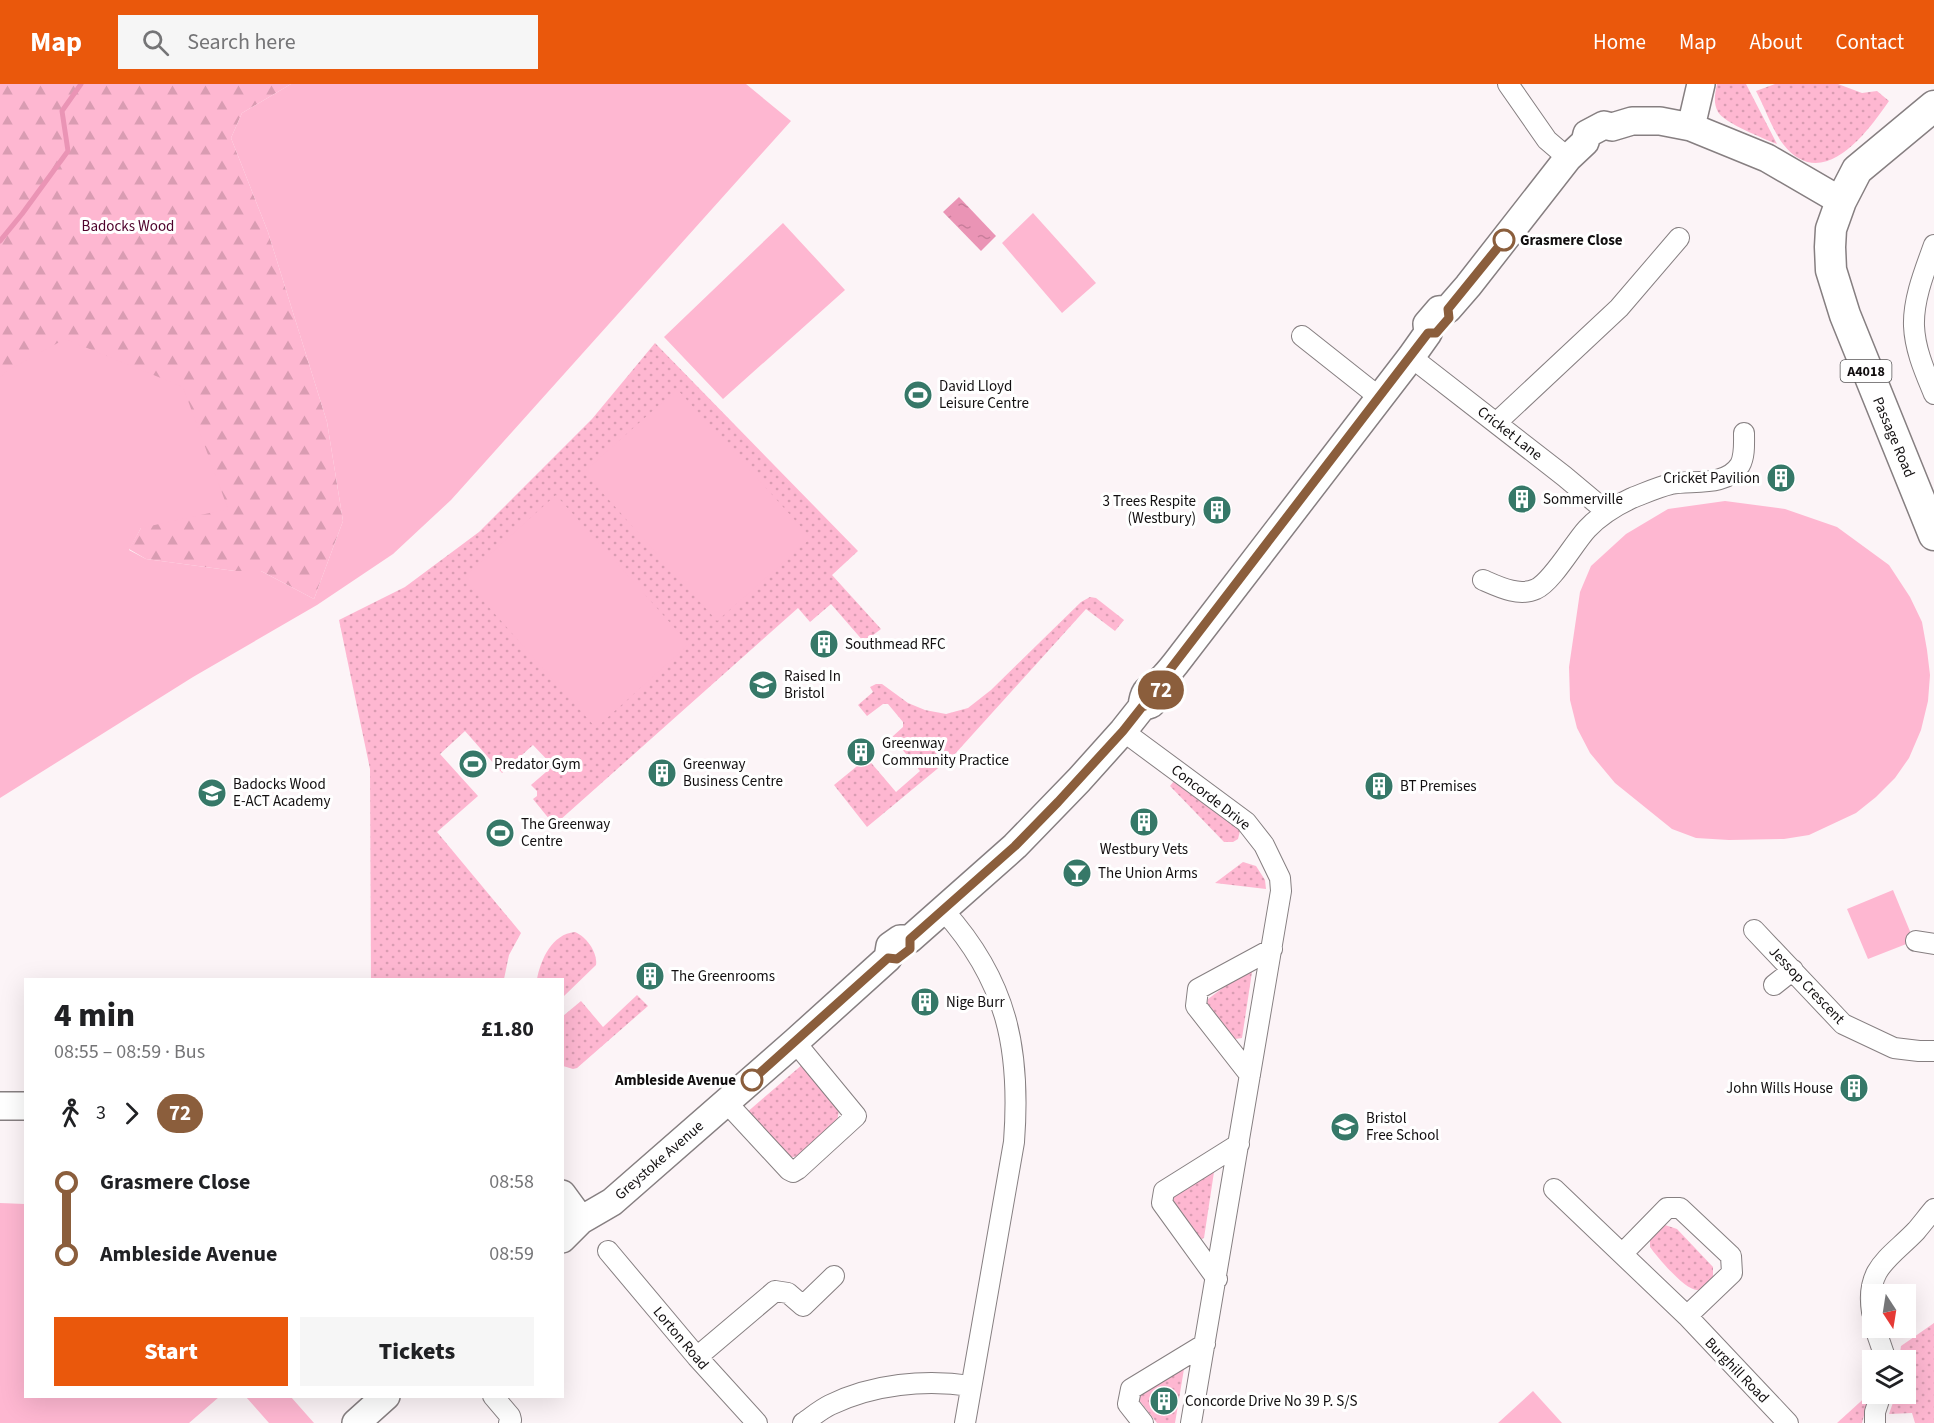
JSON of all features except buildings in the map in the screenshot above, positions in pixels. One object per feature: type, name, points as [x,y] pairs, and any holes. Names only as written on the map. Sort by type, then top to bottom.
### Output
[{"type":"main road","name":"A4018","points":[[1841,201],[1857,170],[1934,106]]},
{"type":"main road","name":"Passage Road","points":[[1841,201],[1831,229],[1831,270],[1861,359],[1927,499],[1934,535]]},
{"type":"street","points":[[1508,84],[1547,140],[1577,150]]},
{"type":"street","points":[[1690,127],[1701,84]]},
{"type":"street","name":"Greystoke Avenue","points":[[564,1237],[581,1220],[612,1202],[888,958],[897,959],[910,949],[910,939],[1015,846],[1071,788],[1142,707],[1143,696],[1153,684],[1162,680],[1428,333],[1436,333],[1442,327],[1449,318],[1448,309],[1577,150],[1587,134],[1604,125],[1612,127],[1632,121],[1646,120],[1690,127],[1767,158],[1841,201]]},
{"type":"street","points":[[1496,423],[1619,308],[1679,238]]},
{"type":"street","points":[[1934,245],[1915,310],[1914,327],[1921,361],[1934,394]]},
{"type":"street","points":[[1302,336],[1379,398]]},
{"type":"street","name":"Cricket Lane","points":[[1411,357],[1607,512]]},
{"type":"street","points":[[1483,580],[1517,591],[1537,589],[1550,577],[1587,529],[1607,512],[1652,490],[1672,484],[1719,480],[1729,475],[1740,465],[1744,451],[1744,433]]},
{"type":"street","name":"Concorde Drive","points":[[1123,731],[1246,822],[1257,834],[1280,878],[1281,891],[1272,949],[1191,1423]]},
{"type":"street","points":[[944,911],[979,955],[995,986],[1005,1017],[1016,1075],[1017,1104],[1014,1142],[965,1423]]},
{"type":"street","name":"Jessop Crescent","points":[[1754,930],[1843,1024],[1894,1047],[1934,1051]]},
{"type":"street","points":[[1250,1075],[1196,1006],[1198,989],[1272,949]]},
{"type":"street","points":[[1774,985],[1793,970]]},
{"type":"street","points":[[726,1102],[793,1172],[854,1121],[856,1116],[795,1042]]},
{"type":"street","points":[[0,1106],[24,1106]]},
{"type":"street","points":[[1216,1279],[1162,1203],[1164,1191],[1239,1144]]},
{"type":"street","name":"Burghill Road","points":[[1554,1189],[1687,1316],[1788,1423]]},
{"type":"street","points":[[564,1197],[581,1220]]},
{"type":"street","points":[[1622,1254],[1667,1208],[1673,1207],[1680,1209],[1731,1256],[1732,1273],[1687,1316]]},
{"type":"street","points":[[1873,1284],[1884,1259],[1916,1231],[1934,1209]]},
{"type":"street","name":"Lorton Road","points":[[608,1251],[697,1357],[757,1423]]},
{"type":"street","points":[[697,1357],[775,1291],[788,1293],[803,1306],[834,1276]]},
{"type":"street","points":[[1143,1423],[1128,1404],[1131,1389],[1205,1344]]},
{"type":"street","points":[[803,1423],[841,1400],[888,1388],[930,1382],[971,1386]]},
{"type":"street","points":[[359,1422],[384,1398]]},
{"type":"street","points":[[495,1398],[510,1416],[509,1423]]},
{"type":"street","points":[[1875,1423],[1878,1404]]},
{"type":"green space","name":"Badocks Wood","points":[[0,84],[291,84],[242,113],[231,138],[268,232],[327,422],[343,521],[314,599],[261,571],[235,571],[146,559],[129,549],[141,528],[0,377]]},
{"type":"green space","points":[[291,84],[746,84],[791,121],[451,500],[393,554],[317,605],[193,677],[0,798],[0,377],[7,371],[65,339],[183,387],[228,509],[141,528],[129,550],[146,559],[235,571],[261,571],[314,599],[343,521],[327,422],[268,232],[231,138],[242,113]]},
{"type":"green space","points":[[1717,84],[1746,84],[1777,144],[1728,121],[1718,112],[1715,105]]},
{"type":"green space","points":[[1775,84],[1838,84],[1862,93],[1877,91],[1889,101],[1856,142],[1828,161],[1813,163],[1798,158],[1783,144],[1772,125],[1756,91]]},
{"type":"green space","points":[[1033,213],[1096,283],[1062,313],[1002,243]]},
{"type":"green space","points":[[783,223],[845,290],[723,399],[664,337]]},
{"type":"green space","points":[[655,343],[858,551],[832,575],[881,629],[864,642],[831,604],[810,622],[798,608],[560,820],[555,816],[550,820],[533,799],[537,796],[537,791],[531,785],[553,766],[533,745],[502,773],[465,731],[440,754],[478,796],[437,832],[521,933],[509,955],[504,978],[371,978],[370,769],[339,620],[405,587],[479,532],[592,419]]},
{"type":"green space","points":[[677,389],[811,538],[717,621],[584,472]]},
{"type":"green space","points":[[556,495],[689,644],[596,728],[463,578]]},
{"type":"green space","points":[[1725,501],[1785,509],[1837,527],[1889,565],[1910,597],[1922,622],[1930,675],[1928,701],[1921,730],[1909,758],[1895,778],[1856,813],[1809,835],[1784,839],[1729,840],[1696,838],[1672,829],[1615,783],[1590,753],[1577,728],[1570,700],[1569,667],[1580,592],[1591,566],[1626,534],[1668,509]]},
{"type":"green space","points":[[1090,597],[1096,598],[1124,620],[1115,631],[1086,609],[954,755],[867,827],[834,785],[867,758],[896,792],[920,771],[892,737],[903,727],[903,722],[888,704],[883,704],[867,716],[858,705],[873,692],[870,687],[882,684],[908,703],[925,710],[946,714],[968,708],[991,690],[1081,602]]},
{"type":"green space","points":[[1174,781],[1237,827],[1240,831],[1238,839],[1233,842],[1224,842],[1170,786]]},
{"type":"green space","points":[[1243,862],[1256,866],[1265,880],[1266,889],[1215,883]]},
{"type":"green space","points":[[1893,890],[1914,941],[1868,959],[1847,909]]},
{"type":"green space","points":[[575,932],[584,938],[595,955],[596,965],[564,996],[564,978],[537,978],[549,949],[560,937]]},
{"type":"green space","points":[[1248,969],[1252,972],[1242,1038],[1235,1039],[1207,1003],[1208,999]]},
{"type":"green space","points":[[637,995],[648,1006],[577,1068],[564,1066],[564,1015],[581,1001],[603,1027]]},
{"type":"green space","points":[[803,1064],[839,1110],[837,1122],[799,1156],[788,1158],[745,1114]]},
{"type":"green space","points":[[1210,1170],[1214,1172],[1204,1238],[1198,1240],[1170,1200]]},
{"type":"green space","points":[[0,1203],[24,1204],[24,1398],[218,1398],[189,1423],[0,1423]]},
{"type":"green space","points":[[1665,1225],[1677,1229],[1713,1267],[1713,1280],[1704,1288],[1697,1290],[1686,1285],[1650,1247],[1650,1234],[1659,1226]]},
{"type":"green space","points":[[1934,1323],[1934,1423],[1915,1423],[1912,1413],[1889,1414],[1892,1404],[1916,1404],[1916,1350],[1900,1350],[1901,1346],[1916,1338],[1916,1336]]},
{"type":"green space","points":[[1180,1366],[1184,1369],[1175,1423],[1157,1423],[1139,1400],[1140,1396]]},
{"type":"green space","points":[[1533,1391],[1562,1423],[1498,1423]]},
{"type":"green space","points":[[247,1398],[292,1398],[314,1423],[269,1423]]},
{"type":"green space","points":[[1862,1400],[1862,1404],[1867,1404],[1862,1423],[1837,1423]]},
{"type":"water","points":[[959,197],[996,236],[981,251],[943,212]]},
{"type":"waterway","points":[[0,241],[68,151],[62,111],[81,84]]},
{"type":"bus line","name":"72","points":[[752,1080],[888,958],[897,959],[910,949],[910,939],[1015,846],[1071,788],[1142,707],[1151,704],[1161,692],[1162,680],[1428,333],[1436,333],[1449,318],[1448,309],[1504,240]]},
{"type":"place","name":"Grasmere Close","points":[[1504,240]]},
{"type":"place","name":"David Lloyd Leisure Centre","points":[[918,395]]},
{"type":"place","name":"Cricket Pavilion","points":[[1781,478]]},
{"type":"place","name":"Sommerville","points":[[1522,499]]},
{"type":"place","name":"3 Trees Respite (Westbury)","points":[[1217,510]]},
{"type":"place","name":"Southmead RFC","points":[[824,644]]},
{"type":"place","name":"Raised In Bristol","points":[[763,685]]},
{"type":"place","name":"Greenway Community Practice","points":[[861,752]]},
{"type":"place","name":"Predator Gym","points":[[473,764]]},
{"type":"place","name":"Greenway Business Centre","points":[[662,773]]},
{"type":"place","name":"BT Premises","points":[[1379,786]]},
{"type":"place","name":"Badocks Wood E-ACT Academy","points":[[212,793]]},
{"type":"place","name":"Westbury Vets","points":[[1144,822]]},
{"type":"place","name":"The Greenway Centre","points":[[500,833]]},
{"type":"place","name":"The Union Arms","points":[[1077,873]]},
{"type":"place","name":"The Greenrooms","points":[[650,976]]},
{"type":"place","name":"Nige Burr","points":[[925,1002]]},
{"type":"place","name":"Ambleside Avenue","points":[[752,1080]]},
{"type":"place","name":"John Wills House","points":[[1854,1088]]},
{"type":"place","name":"Bristol Free School","points":[[1345,1127]]},
{"type":"place","name":"Concorde Drive No 39 P. S/S","points":[[1164,1401]]}]
